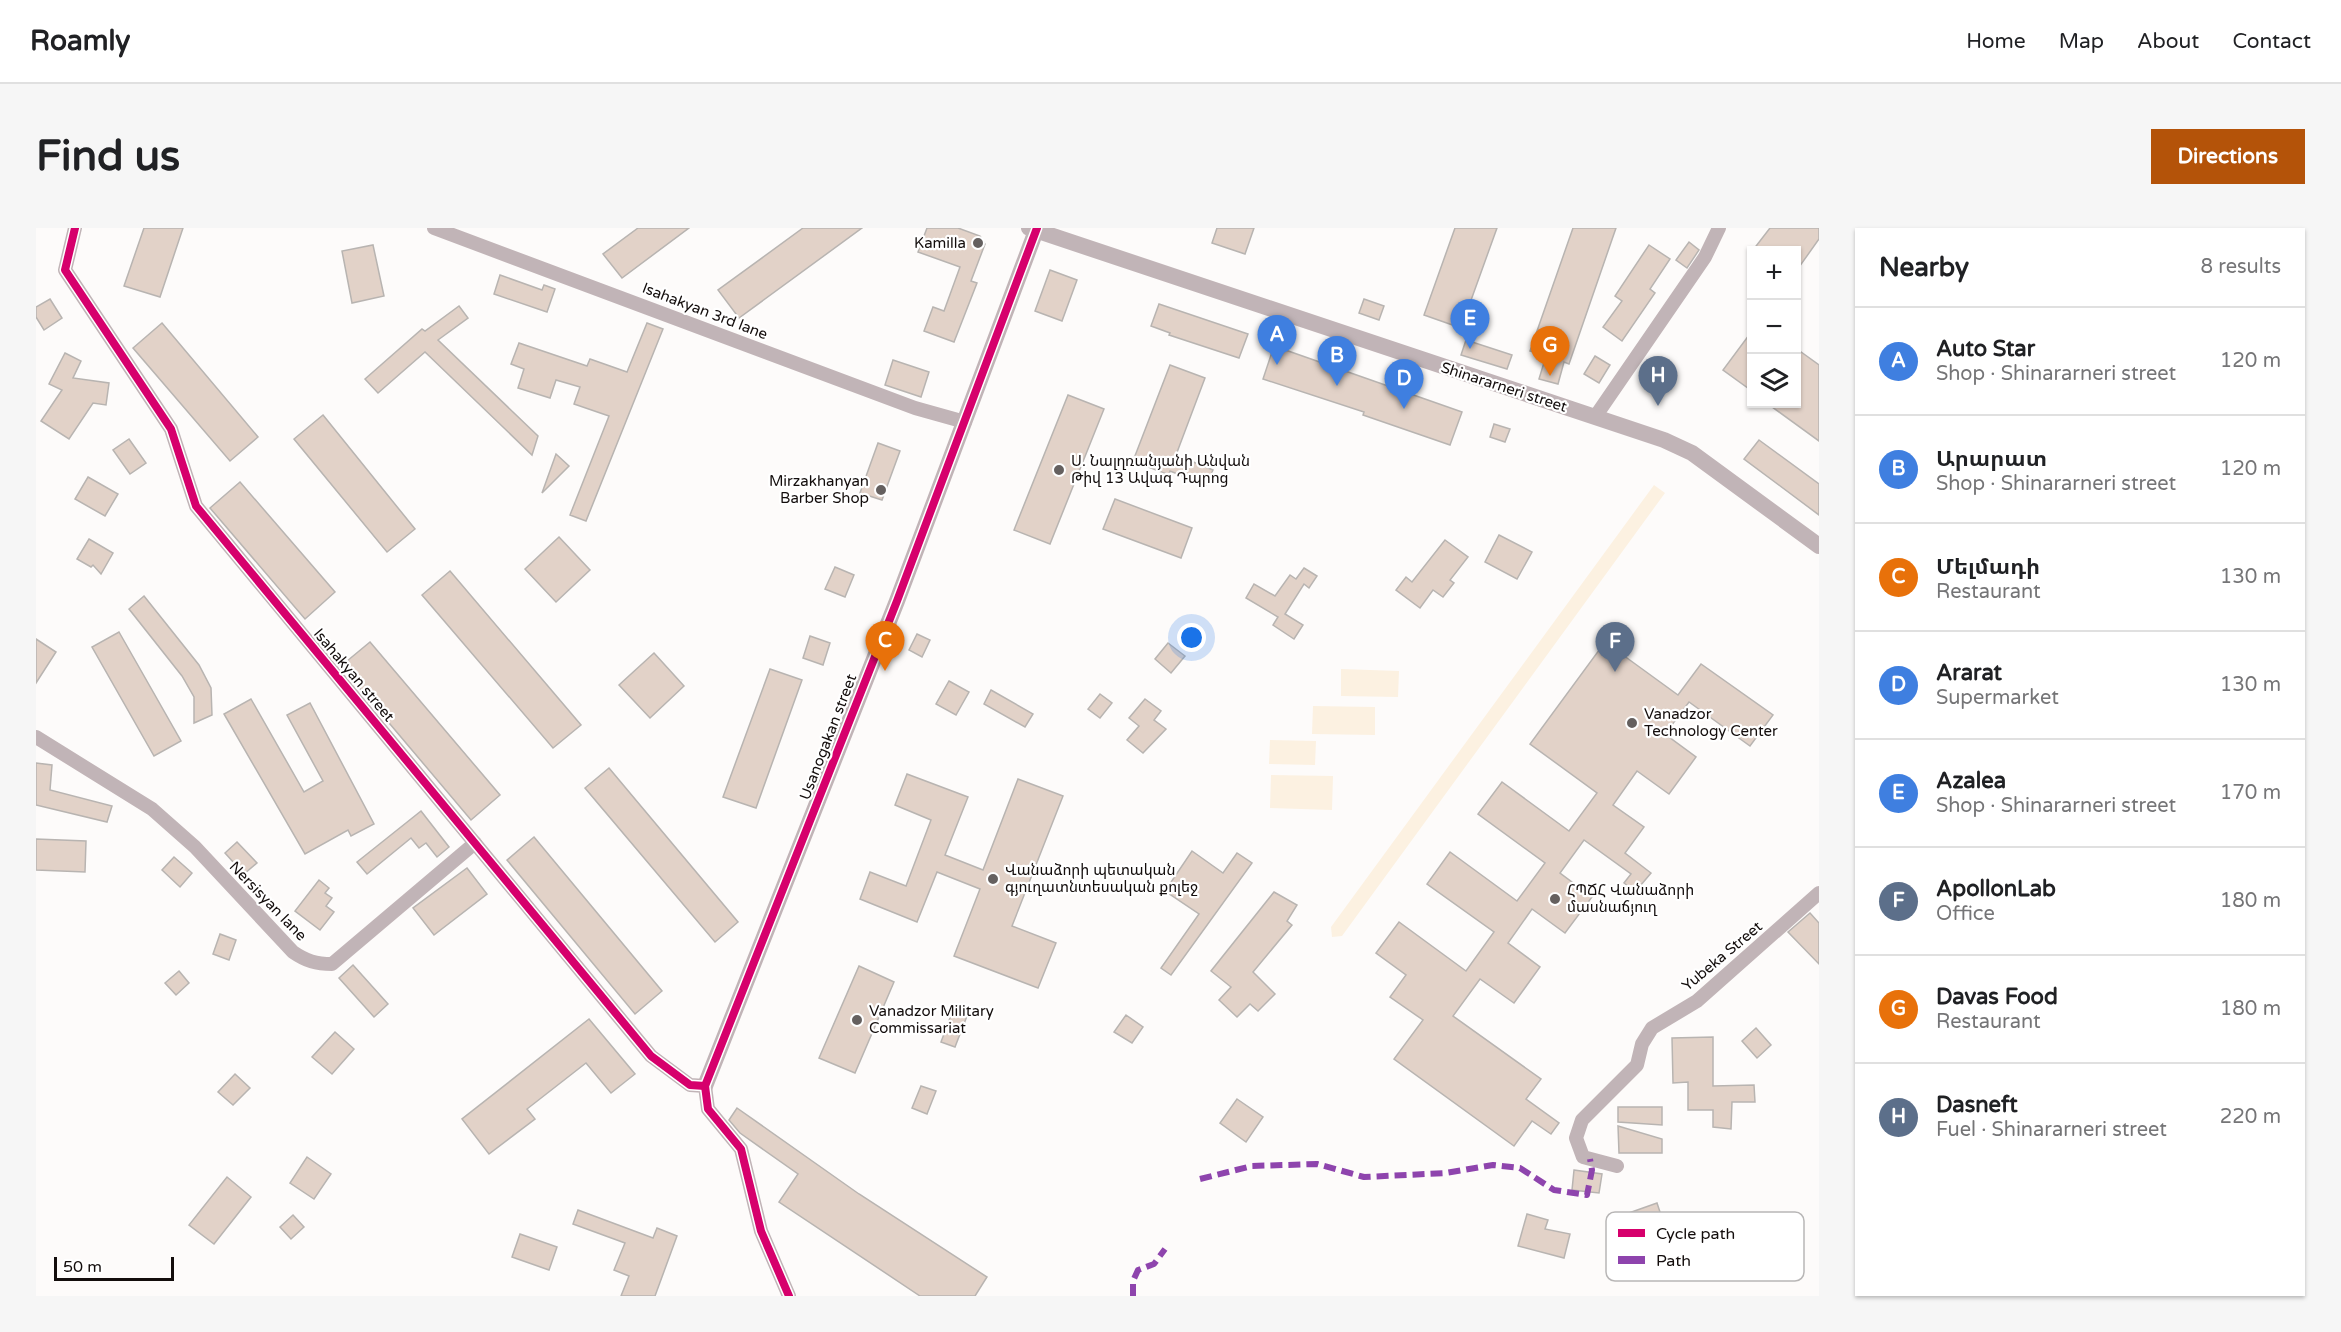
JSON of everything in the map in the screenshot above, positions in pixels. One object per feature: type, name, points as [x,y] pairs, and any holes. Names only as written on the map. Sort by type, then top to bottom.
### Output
[{"type":"street","name":"Isahakyan street","points":[[75,228],[65,270],[171,429],[196,506],[651,1056],[690,1085],[705,1086]]},
{"type":"street","name":"Isahakyan 3rd lane","points":[[434,228],[915,408],[965,422]]},
{"type":"street","points":[[1595,417],[1705,257],[1719,228]]},
{"type":"street","name":"Usanogakan street","points":[[705,1086],[965,422],[1034,229]]},
{"type":"street","name":"Shinararneri street","points":[[1034,229],[1664,440],[1692,453],[1819,546]]},
{"type":"street","name":"Nersisyan lane","points":[[36,737],[152,809],[195,848],[292,952],[319,964],[332,964],[475,843]]},
{"type":"street","name":"Yubeka Street","points":[[1617,1166],[1583,1157],[1576,1138],[1582,1120],[1637,1065],[1642,1044],[1652,1028],[1697,1001],[1819,893]]},
{"type":"street","points":[[705,1086],[708,1109],[741,1149],[761,1231],[789,1296]]},
{"type":"shaded area","points":[[1654,485],[1665,493],[1342,936],[1332,937],[1331,927]]},
{"type":"shaded area","points":[[1341,669],[1399,671],[1398,697],[1341,696]]},
{"type":"shaded area","points":[[1313,706],[1375,707],[1375,735],[1312,734]]},
{"type":"shaded area","points":[[1270,740],[1316,741],[1315,765],[1269,764]]},
{"type":"shaded area","points":[[1271,775],[1333,776],[1332,810],[1270,808]]},
{"type":"building","points":[[144,228],[183,228],[160,297],[124,286]]},
{"type":"building","points":[[638,228],[689,228],[622,278],[603,254]]},
{"type":"building","points":[[803,228],[862,228],[739,318],[718,290]]},
{"type":"building","points":[[927,228],[958,228],[980,236],[985,244],[971,281],[977,283],[954,342],[924,331],[933,307],[944,311],[960,267],[918,252]]},
{"type":"building","points":[[1217,228],[1254,228],[1245,254],[1212,243]]},
{"type":"building","points":[[1455,228],[1497,228],[1461,328],[1424,315]]},
{"type":"building","points":[[1573,228],[1616,228],[1569,364],[1564,362],[1558,384],[1539,379],[1546,356],[1530,351]]},
{"type":"building","points":[[1770,228],[1819,228],[1819,239],[1801,264],[1801,246],[1756,246]]},
{"type":"building","points":[[1689,242],[1699,250],[1687,268],[1676,260]]},
{"type":"building","points":[[373,245],[384,296],[352,303],[342,251]]},
{"type":"building","points":[[1649,245],[1670,259],[1650,289],[1655,293],[1622,341],[1603,327],[1622,301],[1615,296]]},
{"type":"building","points":[[1050,270],[1077,280],[1062,321],[1035,311]]},
{"type":"building","points":[[500,275],[542,290],[544,285],[555,289],[547,312],[494,294]]},
{"type":"building","points":[[50,299],[62,318],[44,330],[36,317],[36,307]]},
{"type":"building","points":[[1364,299],[1384,306],[1379,320],[1359,313]]},
{"type":"building","points":[[1159,304],[1248,334],[1239,358],[1169,335],[1170,333],[1151,326]]},
{"type":"building","points":[[459,306],[468,318],[438,340],[538,436],[532,455],[425,352],[378,393],[365,379],[422,329],[425,331]]},
{"type":"building","points":[[162,323],[258,437],[230,461],[133,348]]},
{"type":"building","points":[[647,323],[663,329],[586,521],[570,515],[609,416],[574,404],[580,387],[556,380],[550,398],[518,388],[524,369],[511,364],[519,343],[587,366],[590,359],[627,372]]},
{"type":"building","points":[[1747,338],[1747,387],[1723,370]]},
{"type":"building","points":[[1466,340],[1512,355],[1507,369],[1461,355]]},
{"type":"building","points":[[1274,346],[1462,412],[1450,445],[1363,415],[1364,412],[1263,379]]},
{"type":"building","points":[[1801,352],[1819,365],[1819,441],[1774,408],[1801,408]]},
{"type":"building","points":[[65,353],[81,361],[73,378],[109,383],[106,405],[93,403],[69,439],[41,421],[62,390],[49,384]]},
{"type":"building","points":[[1595,356],[1610,365],[1599,383],[1584,374]]},
{"type":"building","points":[[893,360],[929,372],[921,397],[885,385]]},
{"type":"building","points":[[1170,365],[1205,378],[1176,455],[1213,470],[1206,485],[1170,471],[1169,475],[1133,461]]},
{"type":"building","name":"Ս. Նալղռանյանի Անվան Թիվ 13 Ավագ Դպրոց","points":[[1068,395],[1104,409],[1050,544],[1014,530]]},
{"type":"building","points":[[323,415],[415,529],[387,552],[294,439]]},
{"type":"building","points":[[1494,424],[1510,429],[1505,442],[1490,437]]},
{"type":"building","points":[[129,439],[146,463],[130,474],[113,450]]},
{"type":"building","points":[[1759,440],[1819,484],[1819,515],[1744,459]]},
{"type":"building","points":[[878,443],[900,451],[882,500],[860,493]]},
{"type":"building","points":[[556,454],[569,466],[542,493]]},
{"type":"building","points":[[88,477],[118,494],[105,516],[75,499]]},
{"type":"building","points":[[240,482],[335,592],[305,619],[210,508]]},
{"type":"building","points":[[1115,499],[1192,528],[1181,558],[1103,529]]},
{"type":"building","points":[[1499,535],[1532,552],[1517,579],[1485,562]]},
{"type":"building","points":[[559,537],[590,570],[556,602],[525,569]]},
{"type":"building","points":[[89,539],[113,553],[101,574],[93,565],[91,567],[77,559]]},
{"type":"building","points":[[1445,540],[1468,557],[1450,580],[1454,583],[1443,597],[1433,590],[1420,608],[1396,590],[1406,577],[1412,582]]},
{"type":"building","points":[[835,567],[854,575],[845,597],[825,589]]},
{"type":"building","points":[[1304,568],[1317,576],[1309,588],[1304,584],[1285,614],[1303,625],[1294,639],[1273,625],[1278,617],[1246,598],[1254,584],[1275,596],[1290,575],[1296,579]]},
{"type":"building","points":[[450,571],[581,725],[553,748],[422,595]]},
{"type":"building","points":[[144,596],[199,665],[211,688],[212,715],[194,723],[194,697],[182,676],[129,609]]},
{"type":"building","points":[[119,632],[181,741],[154,756],[92,647]]},
{"type":"building","points":[[917,634],[930,640],[922,657],[909,650]]},
{"type":"building","points":[[810,636],[830,643],[823,665],[803,658]]},
{"type":"building","points":[[36,639],[56,652],[36,683]]},
{"type":"building","points":[[370,642],[500,795],[471,820],[341,666]]},
{"type":"building","points":[[1605,642],[1678,695],[1701,664],[1773,715],[1750,746],[1689,702],[1665,734],[1696,757],[1669,794],[1637,771],[1613,805],[1644,827],[1625,853],[1651,873],[1635,892],[1624,883],[1631,874],[1584,840],[1560,873],[1592,897],[1565,933],[1532,909],[1508,943],[1540,967],[1514,1003],[1480,979],[1453,1016],[1541,1079],[1526,1099],[1559,1123],[1551,1134],[1532,1121],[1514,1146],[1394,1059],[1423,1020],[1390,997],[1406,975],[1376,953],[1399,922],[1466,971],[1494,932],[1427,884],[1450,852],[1517,901],[1545,863],[1478,814],[1502,782],[1569,831],[1597,793],[1530,744]]},
{"type":"building","points":[[1168,643],[1185,656],[1171,673],[1155,659]]},
{"type":"building","points":[[654,653],[684,686],[650,718],[619,685]]},
{"type":"building","points":[[770,669],[802,680],[756,808],[723,797]]},
{"type":"building","points":[[949,681],[969,692],[956,715],[936,704]]},
{"type":"building","points":[[991,690],[1033,714],[1025,727],[984,704]]},
{"type":"building","points":[[1100,694],[1112,703],[1100,718],[1088,709]]},
{"type":"building","points":[[251,699],[304,792],[323,781],[287,715],[310,703],[374,824],[351,836],[348,830],[305,854],[224,714]]},
{"type":"building","points":[[1145,699],[1161,711],[1154,720],[1166,729],[1143,753],[1127,740],[1139,726],[1129,718]]},
{"type":"building","points":[[36,763],[52,765],[50,790],[112,806],[107,822],[36,805]]},
{"type":"building","points":[[609,768],[738,922],[715,942],[585,788]]},
{"type":"building","name":"Վանաձորի պետական գյուղատնտեսական քոլեջ","points":[[907,774],[968,797],[945,855],[983,870],[1018,779],[1063,796],[1012,926],[1056,943],[1038,988],[954,956],[980,889],[937,872],[917,922],[860,899],[870,872],[906,886],[931,820],[895,805]]},
{"type":"building","points":[[421,811],[449,847],[437,857],[426,843],[419,848],[411,838],[367,874],[357,862]]},
{"type":"building","points":[[534,837],[662,991],[635,1014],[507,860]]},
{"type":"building","points":[[36,839],[86,841],[85,872],[36,870]]},
{"type":"building","points":[[237,842],[257,863],[244,874],[225,853]]},
{"type":"building","points":[[1192,851],[1223,873],[1237,853],[1252,863],[1171,975],[1161,968],[1199,914],[1165,891]]},
{"type":"building","points":[[174,857],[192,873],[180,887],[162,870]]},
{"type":"building","points":[[467,868],[487,894],[434,935],[413,908]]},
{"type":"building","points":[[319,880],[329,888],[325,893],[332,898],[326,906],[334,912],[320,930],[295,911]]},
{"type":"building","points":[[1274,892],[1297,905],[1287,921],[1292,925],[1253,972],[1275,994],[1258,1011],[1250,1004],[1237,1017],[1219,1000],[1231,987],[1211,971]]},
{"type":"building","points":[[1810,913],[1819,923],[1819,964],[1788,932]]},
{"type":"building","points":[[220,934],[236,940],[229,960],[213,954]]},
{"type":"building","points":[[353,965],[388,1004],[374,1017],[339,978]]},
{"type":"building","name":"Vanadzor Military Commissariat","points":[[859,966],[894,982],[855,1073],[819,1058]]},
{"type":"building","points":[[179,971],[189,983],[176,995],[165,983]]},
{"type":"building","points":[[953,1010],[967,1016],[955,1047],[941,1042]]},
{"type":"building","points":[[1126,1015],[1143,1027],[1132,1043],[1114,1032]]},
{"type":"building","points":[[589,1019],[635,1074],[611,1093],[586,1063],[527,1109],[535,1119],[489,1154],[462,1119]]},
{"type":"building","points":[[1756,1028],[1771,1045],[1757,1058],[1742,1041]]},
{"type":"building","points":[[335,1032],[354,1049],[332,1074],[312,1057]]},
{"type":"building","points":[[1713,1037],[1713,1086],[1754,1085],[1755,1102],[1732,1102],[1731,1129],[1713,1127],[1713,1110],[1688,1110],[1688,1082],[1673,1083],[1672,1038]]},
{"type":"building","points":[[235,1074],[250,1088],[233,1105],[218,1092]]},
{"type":"building","points":[[921,1086],[936,1091],[927,1114],[912,1108]]},
{"type":"building","points":[[1237,1099],[1263,1117],[1246,1142],[1220,1123]]},
{"type":"building","points":[[1618,1107],[1662,1107],[1662,1125],[1618,1122]]},
{"type":"building","points":[[737,1108],[859,1194],[987,1277],[975,1296],[920,1296],[779,1202],[798,1174],[740,1133],[729,1120]]},
{"type":"building","points":[[1618,1126],[1662,1139],[1662,1153],[1619,1153]]},
{"type":"building","points":[[307,1157],[331,1174],[314,1199],[290,1183]]},
{"type":"building","points":[[1574,1170],[1602,1174],[1599,1193],[1572,1190]]},
{"type":"building","points":[[227,1177],[251,1197],[214,1244],[189,1225]]},
{"type":"building","points":[[1657,1203],[1660,1212],[1632,1212]]},
{"type":"building","points":[[578,1210],[653,1238],[657,1228],[677,1236],[655,1296],[621,1296],[629,1276],[614,1270],[625,1243],[573,1224]]},
{"type":"building","points":[[1527,1214],[1548,1220],[1545,1229],[1570,1234],[1564,1258],[1518,1246]]},
{"type":"building","points":[[293,1215],[304,1227],[291,1239],[280,1227]]},
{"type":"building","points":[[520,1234],[557,1247],[549,1270],[512,1257]]},
{"type":"marked path","points":[[1200,1179],[1252,1166],[1317,1164],[1364,1177],[1446,1173],[1493,1165],[1520,1168],[1554,1190],[1587,1195],[1592,1170],[1590,1159]]},
{"type":"marked path","points":[[1133,1296],[1133,1281],[1138,1270],[1154,1264],[1165,1249]]},
{"type":"cycle path","points":[[75,228],[65,270],[171,429],[196,506],[651,1056],[690,1085],[705,1086]]},
{"type":"cycle path","points":[[789,1296],[761,1231],[741,1149],[708,1109],[705,1086],[897,601],[1037,228]]},
{"type":"place","name":"Kamilla","points":[[978,243]]},
{"type":"place","name":"Azalea","points":[[1470,349]]},
{"type":"place","name":"Auto Star","points":[[1277,365]]},
{"type":"place","name":"Davas Food","points":[[1550,376]]},
{"type":"place","name":"Արարատ","points":[[1337,386]]},
{"type":"place","name":"Dasneft","points":[[1658,406]]},
{"type":"place","name":"Ararat","points":[[1404,409]]},
{"type":"place","name":"Ս. Նալղռանյանի Անվան Թիվ 13 Ավագ Դպրոց","points":[[1059,470]]},
{"type":"place","name":"Mirzakhanyan Barber Shop","points":[[881,490]]},
{"type":"place","name":"Մելմադի","points":[[885,671]]},
{"type":"place","name":"ApollonLab","points":[[1615,672]]},
{"type":"place","name":"Vanadzor Technology Center","points":[[1632,723]]},
{"type":"place","name":"Վանաձորի պետական գյուղատնտեսական քոլեջ","points":[[993,879]]},
{"type":"place","name":"ՀՊՃՀ Վանաձորի մասնաճյուղ","points":[[1555,899]]},
{"type":"place","name":"Vanadzor Military Commissariat","points":[[857,1020]]}]
